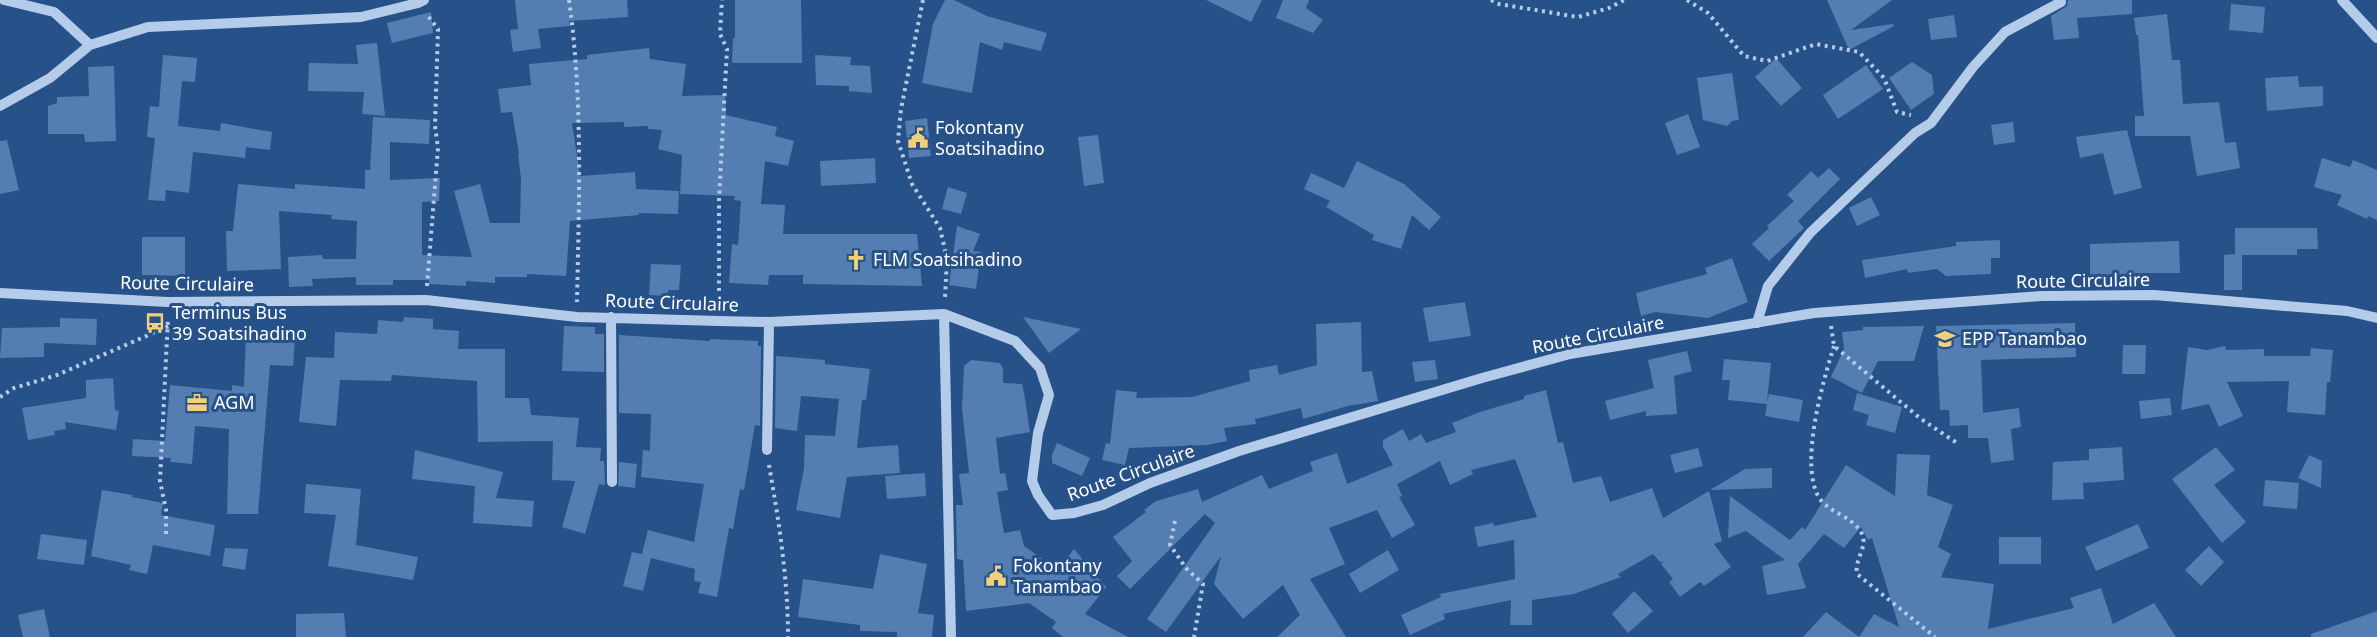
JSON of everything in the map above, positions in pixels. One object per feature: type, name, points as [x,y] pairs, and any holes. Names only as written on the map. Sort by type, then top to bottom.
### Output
[{"type":"street","points":[[4,0],[54,12],[90,45]]},
{"type":"street","points":[[2342,0],[2377,38]]},
{"type":"street","points":[[0,106],[50,78],[90,45],[148,27],[361,17],[421,2]]},
{"type":"street","points":[[1757,322],[1768,286],[1810,233],[1915,133],[1931,123],[1973,67],[2005,32],[2061,2]]},
{"type":"street","name":"Route Circulaire","points":[[0,293],[167,302],[426,300],[577,317],[719,321],[769,322],[944,314],[1015,341],[1040,368],[1049,395],[1038,433],[1032,481],[1038,495],[1052,515],[1074,513],[1103,504],[1150,483],[1239,451],[1570,354],[1828,311],[2042,296],[2154,296],[2347,311],[2377,318]]},
{"type":"street","points":[[944,314],[951,637]]},
{"type":"street","points":[[611,317],[612,482]]},
{"type":"street","points":[[767,450],[769,322]]},
{"type":"path","points":[[569,0],[575,43],[579,164],[577,317]]},
{"type":"path","points":[[719,321],[719,200],[727,49],[720,34],[722,0]]},
{"type":"path","points":[[923,0],[901,109],[898,141],[912,184],[940,228],[947,259],[944,314]]},
{"type":"path","points":[[1491,0],[1499,4],[1578,17],[1610,8],[1624,0]]},
{"type":"path","points":[[1687,0],[1708,13],[1744,57],[1767,61],[1816,44],[1859,52],[1884,78],[1898,112],[1912,116],[1915,133]]},
{"type":"path","points":[[421,2],[438,29],[435,126],[438,148],[426,300]]},
{"type":"path","points":[[166,534],[166,510],[160,481],[169,326],[167,302]]},
{"type":"path","points":[[1828,311],[1834,346],[1824,379],[1810,451],[1818,497],[1826,506],[1854,523],[1863,536],[1863,546],[1855,566],[1857,573],[1935,637]]},
{"type":"path","points":[[0,397],[14,388],[57,375],[169,326]]},
{"type":"path","points":[[1834,346],[1921,419],[1958,443]]},
{"type":"path","points":[[767,450],[781,538],[788,602],[788,637]]},
{"type":"path","points":[[1175,521],[1170,545],[1186,568],[1203,584],[1194,637]]},
{"type":"building","points":[[515,0],[627,0],[628,17],[569,21],[570,26],[538,29],[541,48],[513,52],[510,30],[518,29]]},
{"type":"building","points":[[735,0],[801,0],[802,63],[732,63],[733,38],[735,38]]},
{"type":"building","points":[[945,0],[954,0],[987,16],[1047,33],[1041,51],[1004,42],[1002,50],[980,42],[972,93],[922,83],[933,24]]},
{"type":"building","points":[[1206,0],[1262,0],[1251,22]]},
{"type":"building","points":[[1283,0],[1309,0],[1306,8],[1323,20],[1313,33],[1276,18]]},
{"type":"building","points":[[1827,0],[1892,0],[1851,30],[1893,24],[1894,26],[1849,50]]},
{"type":"building","points":[[2068,0],[2132,0],[2132,14],[2077,18],[2079,38],[2054,40],[2051,16],[2067,6]]},
{"type":"building","points":[[2231,4],[2265,7],[2263,33],[2229,30]]},
{"type":"building","points":[[431,12],[433,33],[392,43],[387,23]]},
{"type":"building","points":[[2167,14],[2172,60],[2180,60],[2183,104],[2219,102],[2225,143],[2236,142],[2240,168],[2197,176],[2190,136],[2135,136],[2135,116],[2144,116],[2138,35],[2136,35],[2134,18]]},
{"type":"building","points":[[1954,15],[1957,37],[1931,40],[1928,19]]},
{"type":"building","points":[[377,43],[385,116],[362,114],[364,92],[308,91],[309,63],[358,64],[356,45]]},
{"type":"building","points":[[649,48],[650,59],[686,64],[682,96],[725,95],[726,115],[777,127],[775,136],[794,141],[788,166],[765,161],[761,204],[785,205],[783,234],[917,234],[922,286],[803,284],[803,275],[769,275],[768,285],[729,283],[732,244],[738,245],[741,201],[734,200],[735,196],[680,194],[682,155],[658,149],[662,130],[648,129],[648,126],[624,127],[624,122],[572,123],[580,176],[635,172],[636,189],[679,191],[678,214],[638,213],[639,215],[570,221],[566,276],[527,274],[527,277],[495,277],[495,283],[466,281],[466,286],[429,284],[429,280],[393,280],[393,285],[356,285],[356,277],[312,279],[313,286],[289,287],[288,257],[322,255],[323,259],[356,259],[357,221],[331,219],[332,215],[279,211],[281,269],[227,271],[226,231],[233,231],[238,184],[295,189],[295,184],[365,189],[365,170],[370,170],[373,117],[430,120],[429,144],[390,142],[390,180],[440,178],[439,201],[422,202],[422,255],[472,257],[454,191],[480,184],[490,223],[520,223],[519,153],[512,112],[501,113],[498,89],[531,85],[529,64],[587,59],[587,55]]},
{"type":"building","points":[[163,55],[197,58],[195,82],[182,81],[178,126],[220,131],[221,123],[272,132],[270,150],[246,147],[245,158],[193,152],[189,193],[166,190],[165,201],[148,200],[155,138],[147,137],[150,106],[159,107]]},
{"type":"building","points":[[815,55],[851,57],[850,65],[870,66],[872,93],[849,91],[849,86],[816,85]]},
{"type":"building","points":[[1776,58],[1802,88],[1781,106],[1755,77]]},
{"type":"building","points":[[1912,62],[1932,75],[1934,94],[1911,110],[1889,78]]},
{"type":"building","points":[[1866,65],[1883,89],[1838,119],[1823,95]]},
{"type":"building","points":[[114,66],[116,141],[85,142],[84,134],[48,134],[48,106],[57,103],[57,97],[89,96],[88,67]]},
{"type":"building","points":[[1732,73],[1739,120],[1732,121],[1727,126],[1703,120],[1697,78]]},
{"type":"building","points":[[2298,76],[2299,87],[2323,86],[2323,106],[2267,111],[2265,78]]},
{"type":"building","points":[[1688,114],[1700,147],[1677,155],[1665,123]]},
{"type":"building","name":"Fokontany Soatsihadino","points":[[927,118],[931,156],[909,158],[905,121]]},
{"type":"building","points":[[2013,122],[2015,142],[1994,145],[1991,125]]},
{"type":"building","points":[[2127,130],[2142,188],[2114,195],[2103,153],[2080,158],[2076,137]]},
{"type":"building","points":[[1098,135],[1104,183],[1084,186],[1078,137]]},
{"type":"building","points":[[7,140],[19,190],[0,194],[0,141]]},
{"type":"building","points":[[875,158],[876,183],[821,186],[820,161]]},
{"type":"building","points":[[2322,158],[2350,167],[2353,160],[2377,170],[2377,220],[2368,216],[2367,219],[2337,205],[2342,195],[2314,187]]},
{"type":"building","points":[[1357,161],[1404,184],[1441,217],[1429,230],[1412,215],[1401,249],[1372,240],[1374,235],[1326,207],[1330,201],[1304,189],[1311,173],[1344,188]]},
{"type":"building","points":[[1829,168],[1840,179],[1798,221],[1804,228],[1769,261],[1752,244],[1769,228],[1767,226],[1794,201],[1787,195],[1811,171],[1818,178]]},
{"type":"building","points":[[948,187],[967,193],[961,214],[942,209]]},
{"type":"building","points":[[1871,197],[1880,215],[1857,226],[1849,208]]},
{"type":"building","points":[[957,226],[980,234],[973,251],[981,252],[976,289],[949,285]]},
{"type":"building","points":[[2235,228],[2317,228],[2318,249],[2297,249],[2297,255],[2242,255],[2242,290],[2224,290],[2224,255],[2235,254]]},
{"type":"building","points":[[142,237],[185,237],[185,276],[142,275]]},
{"type":"building","points":[[2000,240],[2000,258],[1991,258],[1991,274],[1946,276],[1937,269],[1908,273],[1907,269],[1865,278],[1862,260],[1956,246],[1956,242]]},
{"type":"building","points":[[2179,241],[2180,273],[2135,273],[2135,277],[2090,277],[2090,244]]},
{"type":"building","points":[[1732,258],[1748,302],[1708,318],[1655,312],[1641,316],[1636,293],[1707,274],[1705,268]]},
{"type":"building","points":[[651,264],[681,265],[679,290],[668,290],[668,296],[649,295]]},
{"type":"building","points":[[1465,302],[1471,336],[1429,342],[1423,308]]},
{"type":"building","points":[[404,317],[433,319],[433,329],[459,331],[458,349],[505,349],[505,398],[529,398],[531,415],[579,418],[576,447],[601,448],[600,461],[604,461],[605,485],[599,484],[585,534],[562,527],[575,481],[552,480],[553,441],[478,442],[477,381],[392,375],[391,381],[340,380],[336,426],[299,422],[306,357],[334,358],[335,332],[377,334],[378,320],[403,322]]},
{"type":"building","points":[[1023,317],[1081,329],[1049,353]]},
{"type":"building","points":[[60,318],[97,319],[96,345],[44,343],[44,357],[0,358],[2,328],[60,327]]},
{"type":"building","points":[[1361,322],[1362,372],[1372,371],[1378,401],[1348,406],[1303,419],[1301,408],[1255,419],[1256,424],[1224,428],[1227,441],[1207,445],[1129,448],[1125,465],[1102,460],[1106,443],[1110,444],[1116,390],[1137,392],[1136,398],[1192,397],[1250,381],[1249,370],[1277,365],[1279,375],[1317,365],[1316,324]]},
{"type":"building","points":[[2075,323],[2076,357],[1981,360],[1983,413],[2019,408],[2021,427],[2011,429],[2014,460],[1991,463],[1988,438],[1968,438],[1968,425],[1950,426],[1949,410],[1940,410],[1936,326]]},
{"type":"building","points":[[564,326],[595,327],[595,334],[604,334],[604,372],[562,371]]},
{"type":"building","points":[[1924,326],[1914,361],[1878,361],[1862,393],[1831,377],[1844,349],[1842,332],[1863,330],[1863,327]]},
{"type":"building","points":[[246,335],[295,338],[293,366],[270,365],[258,514],[227,514],[229,429],[195,426],[192,464],[170,462],[171,458],[132,456],[133,439],[165,441],[170,385],[232,391],[232,385],[244,387]]},
{"type":"building","points":[[619,335],[710,341],[710,339],[758,341],[758,346],[761,346],[760,426],[755,425],[744,490],[740,489],[733,529],[729,528],[717,597],[698,593],[701,582],[694,581],[695,569],[651,558],[643,591],[623,586],[632,552],[642,554],[648,530],[694,542],[704,484],[641,477],[643,450],[650,451],[651,414],[619,413]]},
{"type":"building","points":[[2123,345],[2146,345],[2145,374],[2122,374]]},
{"type":"building","points":[[2225,346],[2226,350],[2264,349],[2264,356],[2310,356],[2311,348],[2333,350],[2330,382],[2327,382],[2325,415],[2287,412],[2289,381],[2227,382],[2243,416],[2219,427],[2209,404],[2181,410],[2188,347],[2207,350]]},
{"type":"building","points":[[1687,351],[1692,371],[1674,376],[1677,414],[1646,416],[1646,411],[1610,420],[1605,401],[1654,388],[1648,360]]},
{"type":"building","points":[[776,356],[825,360],[825,364],[870,369],[866,400],[862,400],[857,448],[898,445],[900,473],[847,477],[840,518],[796,510],[804,468],[805,435],[835,436],[839,399],[801,396],[797,431],[775,428]]},
{"type":"building","points":[[1724,359],[1771,363],[1767,402],[1769,394],[1803,400],[1799,422],[1765,416],[1767,404],[1728,400],[1730,380],[1722,380]]},
{"type":"building","points":[[971,360],[1000,363],[1003,369],[1003,383],[1022,384],[1024,393],[1030,432],[996,438],[1000,474],[1005,473],[1008,490],[997,492],[1004,533],[1020,530],[1024,546],[1058,570],[1074,549],[1106,587],[1085,614],[1128,637],[1063,637],[1052,628],[1056,622],[1029,603],[966,611],[963,560],[957,559],[956,505],[963,505],[959,474],[969,473],[962,408],[964,366]]},
{"type":"building","points":[[1435,360],[1438,379],[1415,382],[1412,362]]},
{"type":"building","points":[[113,378],[115,410],[119,411],[116,430],[65,422],[66,429],[54,431],[55,435],[28,440],[22,408],[86,398],[86,380]]},
{"type":"building","points":[[1546,390],[1558,443],[1563,442],[1573,483],[1601,476],[1610,502],[1652,488],[1663,518],[1709,491],[1722,541],[1714,544],[1731,567],[1704,586],[1700,582],[1680,597],[1669,582],[1673,579],[1661,564],[1664,561],[1660,562],[1653,554],[1618,574],[1621,577],[1574,594],[1532,600],[1532,625],[1510,625],[1511,600],[1443,614],[1445,619],[1410,635],[1401,615],[1441,597],[1440,594],[1515,579],[1514,540],[1478,547],[1474,527],[1493,523],[1494,526],[1537,517],[1515,459],[1471,470],[1473,474],[1450,485],[1440,461],[1397,484],[1402,496],[1399,497],[1415,525],[1392,538],[1377,510],[1329,528],[1345,564],[1310,579],[1346,637],[1277,637],[1300,615],[1283,585],[1243,619],[1214,584],[1221,556],[1166,632],[1147,619],[1215,523],[1205,514],[1130,589],[1117,576],[1132,561],[1113,537],[1146,512],[1144,510],[1156,501],[1198,489],[1202,502],[1262,475],[1269,489],[1313,471],[1310,462],[1337,453],[1347,484],[1393,465],[1383,447],[1383,440],[1403,429],[1409,441],[1421,434],[1426,443],[1456,432],[1452,423]]},
{"type":"building","points":[[1857,393],[1902,407],[1895,433],[1866,425],[1869,415],[1853,410]]},
{"type":"building","points":[[2170,398],[2172,415],[2141,419],[2139,401]]},
{"type":"building","points":[[1057,443],[1090,458],[1082,476],[1052,463],[1052,455]]},
{"type":"building","points":[[2122,447],[2124,480],[2083,483],[2084,499],[2052,500],[2053,462],[2089,460],[2089,449]]},
{"type":"building","points":[[2216,447],[2235,470],[2214,485],[2246,522],[2222,543],[2172,479]]},
{"type":"building","points":[[1698,448],[1703,466],[1675,473],[1670,455]]},
{"type":"building","points":[[415,450],[503,472],[496,498],[534,501],[532,527],[473,523],[475,486],[412,479]]},
{"type":"building","points":[[1897,454],[1930,455],[1927,495],[1953,505],[1938,547],[1951,554],[1941,577],[1994,584],[1988,629],[2074,608],[2070,598],[2101,588],[2113,624],[2154,603],[2176,637],[1859,637],[1874,614],[1899,627],[1872,538],[1868,540],[1861,527],[1844,548],[1824,534],[1798,564],[1806,588],[1767,595],[1762,566],[1785,560],[1746,531],[1728,538],[1730,496],[1790,540],[1802,527],[1805,530],[1846,465],[1895,496]]},
{"type":"building","points":[[2309,455],[2322,461],[2321,488],[2298,478]]},
{"type":"building","points":[[619,462],[637,464],[635,488],[618,486]]},
{"type":"building","points":[[1772,468],[1772,488],[1710,490],[1745,469]]},
{"type":"building","points":[[925,473],[926,496],[887,499],[885,476]]},
{"type":"building","points":[[2265,480],[2299,483],[2297,509],[2263,506]]},
{"type":"building","points":[[306,484],[361,489],[356,545],[418,557],[413,580],[328,566],[336,515],[304,513]]},
{"type":"building","points":[[102,490],[163,503],[161,515],[215,525],[210,556],[153,545],[147,574],[129,570],[131,565],[91,556]]},
{"type":"building","points":[[2138,524],[2149,548],[2096,571],[2085,547]]},
{"type":"building","points":[[41,534],[87,540],[84,565],[37,559]]},
{"type":"building","points":[[1999,537],[2041,537],[2041,564],[1999,564]]},
{"type":"building","points":[[2209,546],[2224,562],[2201,586],[2185,570]]},
{"type":"building","points":[[225,548],[248,549],[245,570],[222,566]]},
{"type":"building","points":[[1388,550],[1399,570],[1360,593],[1349,574]]},
{"type":"building","points":[[880,554],[927,564],[918,613],[934,615],[932,637],[897,637],[897,632],[860,631],[860,625],[798,617],[803,579],[873,589]]},
{"type":"building","points":[[1634,591],[1653,611],[1628,633],[1612,614]]},
{"type":"building","points":[[44,609],[50,637],[23,637],[18,615]]},
{"type":"building","points":[[2377,611],[2377,637],[2311,637],[2311,634]]},
{"type":"building","points":[[1826,612],[1859,637],[1803,637]]},
{"type":"building","points":[[344,613],[346,637],[296,637],[296,614]]},
{"type":"place","name":"Fokontany Soatsihadino","points":[[918,138]]},
{"type":"place","name":"FLM Soatsihadino","points":[[856,260]]},
{"type":"place","name":"Terminus Bus 39 Soatsihadino","points":[[155,323]]},
{"type":"place","name":"EPP Tanambao","points":[[1945,339]]},
{"type":"place","name":"AGM","points":[[197,403]]},
{"type":"place","name":"Fokontany Tanambao","points":[[996,576]]}]
